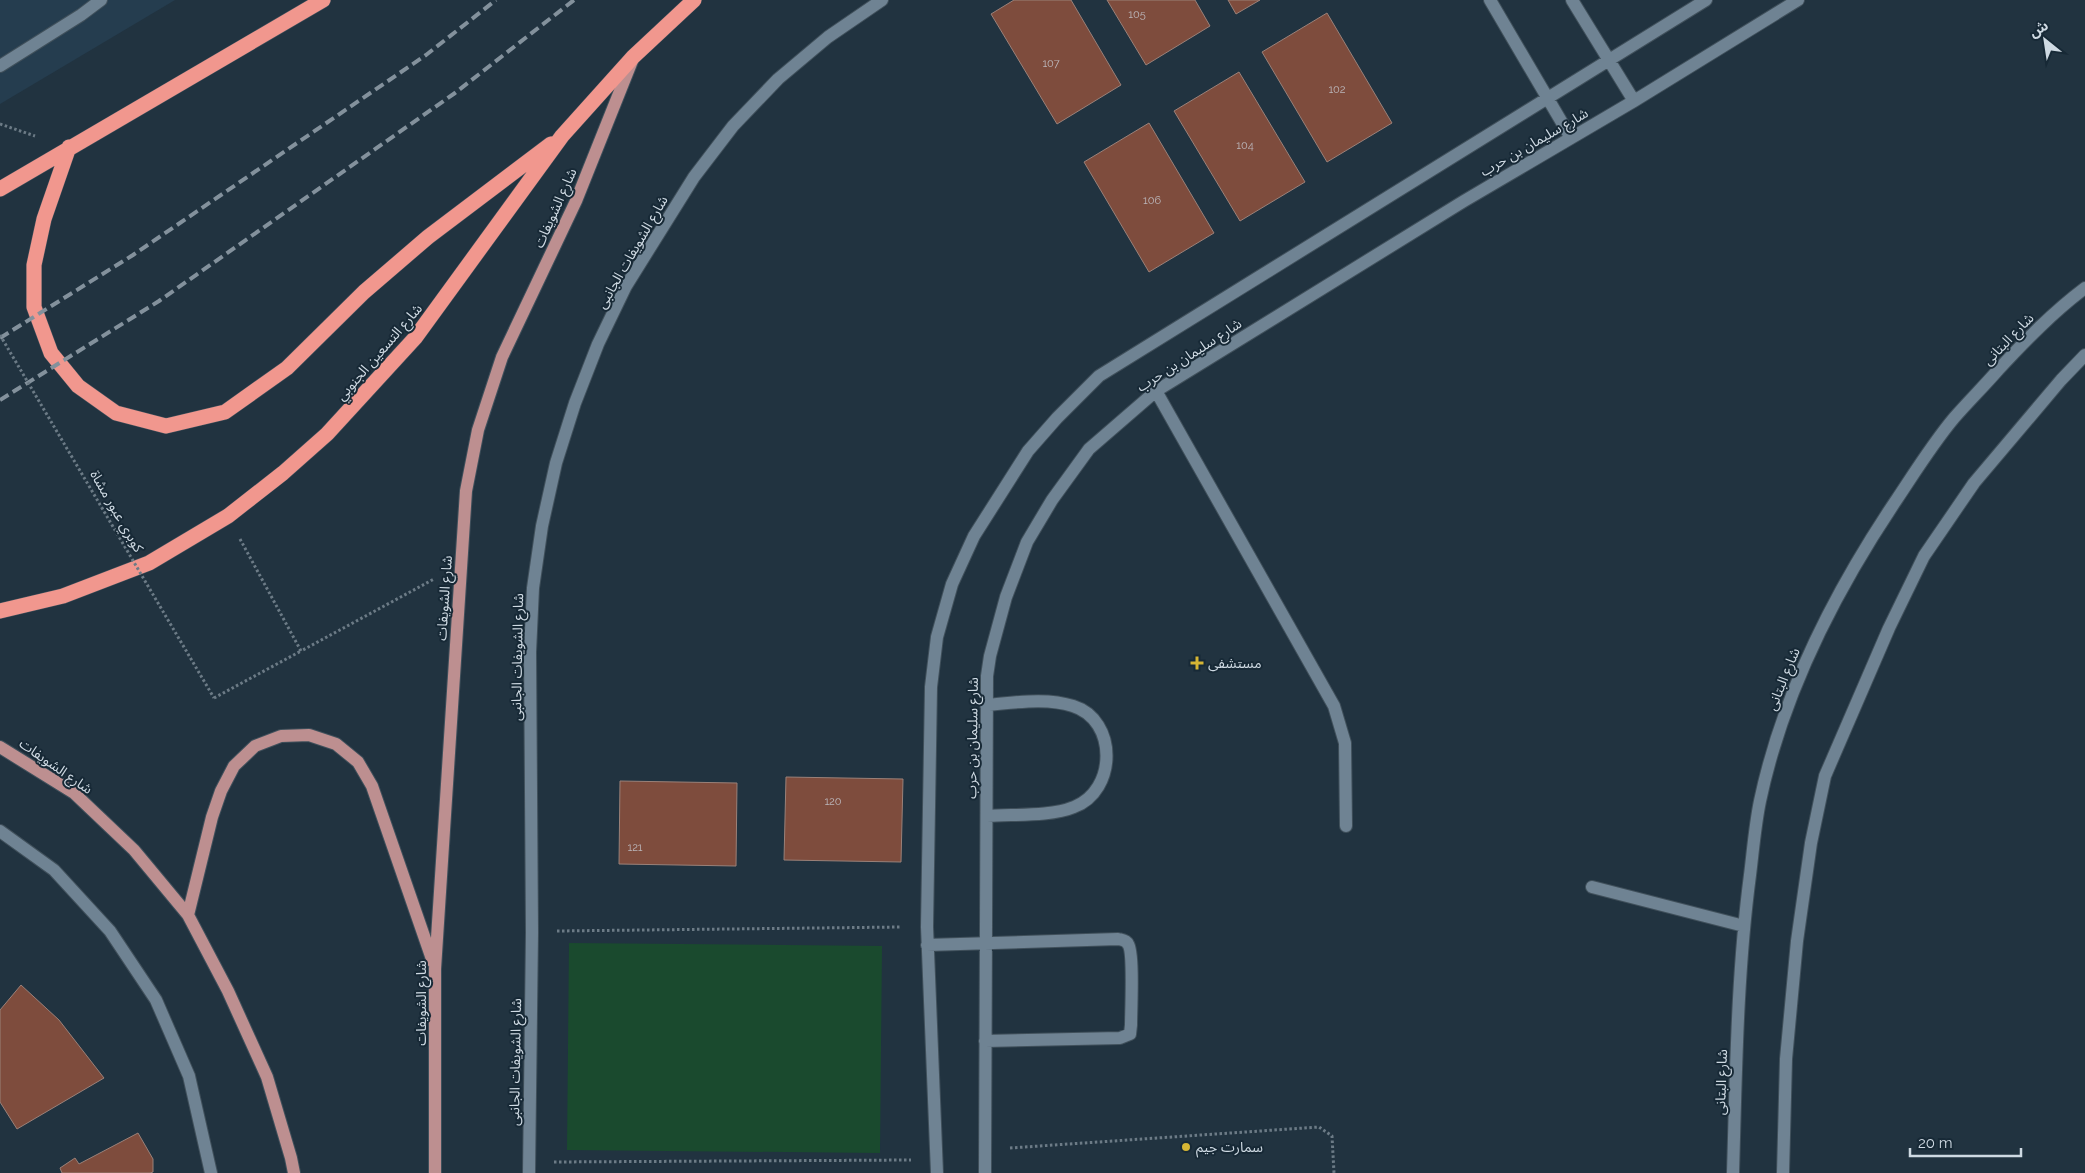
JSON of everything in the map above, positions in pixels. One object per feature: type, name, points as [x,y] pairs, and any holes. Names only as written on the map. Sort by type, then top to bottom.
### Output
[{"type":"highway","points":[[0,189],[323,0]]},
{"type":"highway","name":"شارع التسعين الجنوبي","points":[[0,611],[63,596],[148,563],[228,516],[327,434],[416,338],[562,136],[634,57],[694,0]]},
{"type":"highway","points":[[69,147],[44,219],[34,265],[34,307],[51,353],[78,386],[116,413],[166,426],[225,412],[287,368],[364,292],[428,237],[562,136]]},
{"type":"main road","name":"شارع الشويفات","points":[[436,1173],[435,969],[466,491],[478,430],[502,357],[576,201],[634,57]]},
{"type":"main road","points":[[188,915],[212,816],[221,791],[234,766],[255,746],[281,736],[309,735],[336,744],[344,750],[358,762],[372,786],[435,969]]},
{"type":"main road","name":"شارع الشويفات","points":[[0,746],[74,793],[134,850],[188,915],[228,991],[267,1078],[294,1173]]},
{"type":"street","points":[[2,62],[81,15],[100,0]]},
{"type":"street","name":"شارع الشويفات الجانبى","points":[[529,1168],[532,932],[530,652],[533,588],[542,526],[556,463],[575,402],[598,344],[626,286],[694,177],[733,126],[778,79],[828,37],[882,0]]},
{"type":"street","points":[[1490,0],[1571,138]]},
{"type":"street","points":[[1572,0],[1634,101]]},
{"type":"street","name":"شارع سليمان بن حرب","points":[[937,1167],[927,927],[931,687],[937,637],[952,584],[974,536],[1028,451],[1057,418],[1099,376],[1706,0]]},
{"type":"street","name":"شارع سليمان بن حرب","points":[[985,1173],[986,704],[990,656],[1006,597],[1027,542],[1052,500],[1089,449],[1156,391],[1464,201],[1634,101],[1798,0]]},
{"type":"street","name":"شارع البتانى","points":[[1733,1173],[1738,1000],[1744,926],[1760,802],[1779,729],[1805,662],[1837,597],[1875,531],[1914,473],[1954,419],[2017,350],[2069,300],[2085,288]]},
{"type":"street","points":[[1783,1173],[1786,1059],[1797,941],[1811,843],[1825,776],[1889,628],[1924,556],[1974,483],[2061,380],[2085,355]]},
{"type":"street","points":[[1156,391],[1334,706],[1345,743],[1346,826]]},
{"type":"street","points":[[986,704],[1054,702],[1075,706],[1092,718],[1104,736],[1107,756],[1104,777],[1092,795],[1075,807],[1054,812],[987,816]]},
{"type":"street","points":[[0,831],[54,870],[110,930],[156,1000],[189,1076],[211,1173]]},
{"type":"street","points":[[1592,887],[1744,926]]},
{"type":"street","points":[[927,945],[1124,940],[1131,950],[1130,1034],[1120,1038],[985,1041]]},
{"type":"path","name":"كوبري عبور مشاة","points":[[0,335],[214,698],[301,651]]},
{"type":"path","points":[[228,516],[301,651],[461,564]]},
{"type":"path","points":[[532,932],[927,927]]},
{"type":"path","points":[[985,1149],[1319,1127],[1332,1136],[1334,1173]]},
{"type":"path","points":[[529,1168],[937,1167]]},
{"type":"shaded area","points":[[0,0],[175,0],[0,104]]},
{"type":"green space","points":[[569,943],[882,946],[880,1153],[567,1150]]},
{"type":"building","points":[[1014,0],[1071,0],[1121,85],[1057,124],[991,14]]},
{"type":"building","points":[[1107,0],[1195,0],[1210,26],[1146,65]]},
{"type":"building","points":[[1228,0],[1260,0],[1236,14]]},
{"type":"building","points":[[1327,13],[1392,123],[1327,162],[1262,52]]},
{"type":"building","points":[[1239,72],[1305,182],[1240,221],[1174,111]]},
{"type":"building","points":[[1149,123],[1214,233],[1149,272],[1084,162]]},
{"type":"building","points":[[786,777],[903,779],[901,862],[784,860]]},
{"type":"building","points":[[620,781],[737,783],[736,866],[619,864]]},
{"type":"building","points":[[21,985],[59,1020],[104,1078],[17,1129],[0,1102],[0,1010]]},
{"type":"building","points":[[138,1133],[153,1159],[153,1172],[62,1173],[60,1168],[75,1158],[79,1164]]},
{"type":"railway","points":[[0,338],[133,255],[426,55],[496,0]]},
{"type":"railway","points":[[0,400],[159,301],[455,93],[574,0]]},
{"type":"place","name":"مستشفى","points":[[1197,663]]},
{"type":"place","name":"سمارت جيم","points":[[1186,1147]]}]
